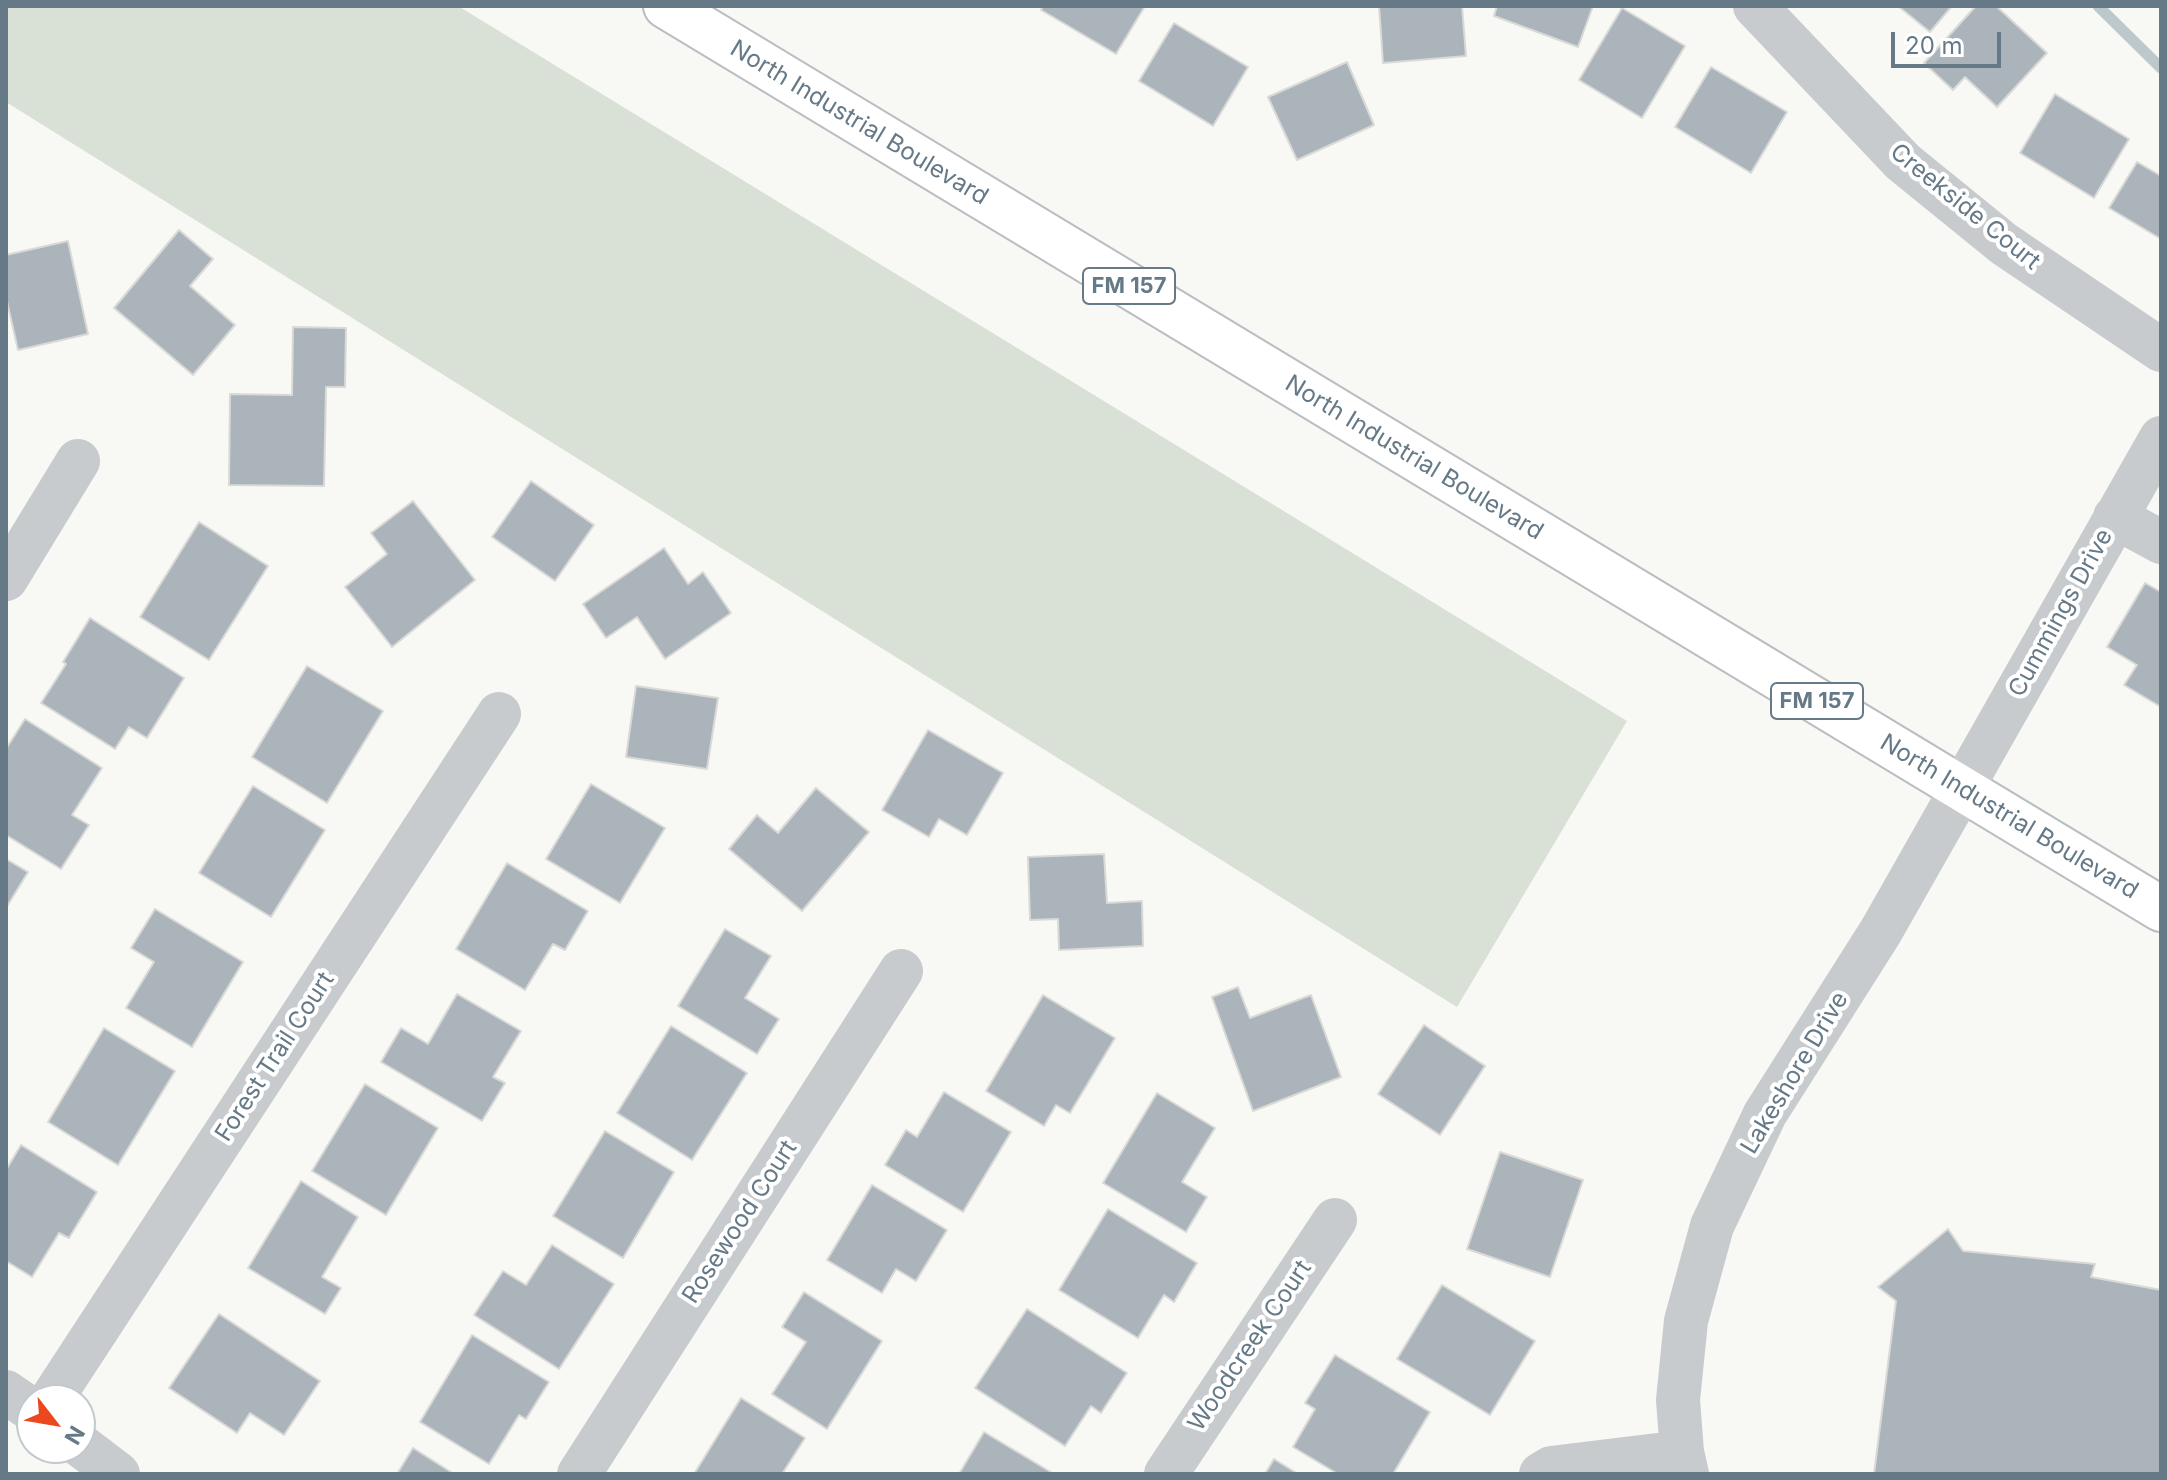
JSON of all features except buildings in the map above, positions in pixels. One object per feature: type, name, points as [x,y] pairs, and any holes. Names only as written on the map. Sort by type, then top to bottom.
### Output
[{"type":"main road","name":"North Industrial Boulevard","points":[[666,6],[2161,909]]},
{"type":"street","name":"Creekside Court","points":[[1755,6],[1903,162],[2004,244],[2161,350]]},
{"type":"street","name":"Cummings Drive","points":[[1962,788],[2161,438]]},
{"type":"street","points":[[6,579],[78,461]]},
{"type":"street","points":[[2115,517],[2161,542]]},
{"type":"street","name":"Forest Trail Court","points":[[61,1384],[499,714]]},
{"type":"street","name":"Lakeshore Drive","points":[[1684,1463],[1678,1400],[1686,1321],[1712,1226],[1765,1114],[1881,931],[1962,788]]},
{"type":"street","name":"Rosewood Court","points":[[579,1474],[901,971]]},
{"type":"street","name":"Woodcreek Court","points":[[1166,1474],[1335,1220]]},
{"type":"street","points":[[96,1457],[118,1474]]},
{"type":"street","points":[[1541,1474],[1551,1468],[1684,1463]]},
{"type":"shaded area","points":[[6,6],[458,6],[1627,721],[1457,1007],[6,102]]},
{"type":"waterway","points":[[2098,6],[2161,68]]}]
